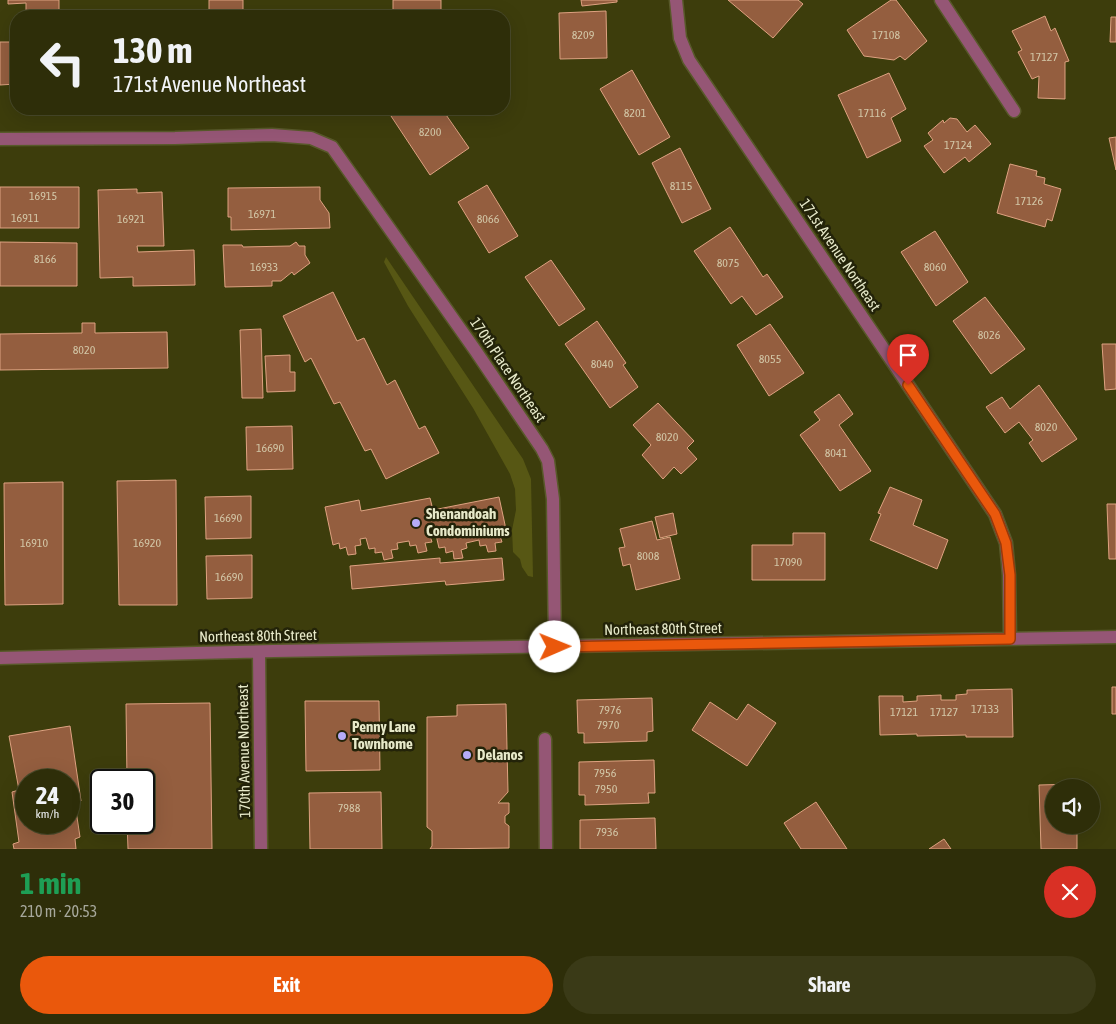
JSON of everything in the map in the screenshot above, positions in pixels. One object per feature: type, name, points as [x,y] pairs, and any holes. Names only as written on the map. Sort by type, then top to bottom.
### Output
[{"type":"street","name":"171st Avenue Northeast","points":[[676,0],[680,38],[689,60],[995,514],[1006,543],[1010,575],[1010,639]]},
{"type":"street","points":[[941,0],[1014,111]]},
{"type":"street","name":"170th Place Northeast","points":[[0,139],[290,135],[310,138],[332,147],[475,350],[542,449],[548,461],[553,498],[555,647]]},
{"type":"street","name":"Northeast 80th Street","points":[[0,658],[1116,637]]},
{"type":"street","name":"170th Avenue Northeast","points":[[259,652],[262,849]]},
{"type":"street","points":[[545,739],[546,849]]},
{"type":"shaded area","points":[[386,257],[523,459],[531,479],[533,577],[528,576],[522,567],[520,559],[513,552],[512,530],[516,510],[515,489],[510,474],[473,408],[408,306],[384,262]]},
{"type":"building","points":[[8,0],[59,0],[59,10],[26,10],[26,3],[8,4]]},
{"type":"building","points":[[209,0],[243,0],[243,10],[209,10]]},
{"type":"building","points":[[393,0],[441,0],[441,10],[393,10]]},
{"type":"building","points":[[581,0],[617,0],[617,2],[582,6]]},
{"type":"building","points":[[728,0],[798,0],[803,4],[773,38]]},
{"type":"building","points":[[891,0],[896,0],[927,41],[905,60],[900,56],[894,60],[864,56],[847,30]]},
{"type":"building","points":[[606,11],[607,58],[560,59],[559,13]]},
{"type":"building","points":[[1045,16],[1051,31],[1055,28],[1069,61],[1065,62],[1065,99],[1038,98],[1039,76],[1032,79],[1018,52],[1022,50],[1012,31]]},
{"type":"building","points":[[1111,17],[1116,17],[1116,42],[1110,42]]},
{"type":"building","points":[[0,42],[10,42],[10,84],[0,85]]},
{"type":"building","points":[[632,70],[670,137],[639,155],[600,89]]},
{"type":"building","points":[[889,73],[906,109],[891,118],[901,141],[867,158],[838,95]]},
{"type":"building","points":[[446,115],[469,148],[430,175],[391,116]]},
{"type":"building","points":[[950,118],[957,119],[967,132],[975,125],[991,144],[969,162],[965,157],[944,173],[924,146],[933,140],[928,133],[943,120],[944,123]]},
{"type":"building","points":[[1116,137],[1116,170],[1109,138]]},
{"type":"building","points":[[680,148],[711,209],[682,223],[652,163]]},
{"type":"building","points":[[1010,164],[1037,171],[1036,176],[1045,178],[1044,184],[1061,189],[1052,221],[1047,219],[1045,227],[997,213]]},
{"type":"building","points":[[487,185],[518,236],[489,253],[458,202]]},
{"type":"building","points":[[0,187],[79,187],[79,228],[0,228]]},
{"type":"building","points":[[320,187],[320,200],[329,213],[330,228],[231,230],[231,217],[228,217],[228,188]]},
{"type":"building","points":[[137,189],[137,193],[162,192],[164,246],[137,246],[138,252],[194,250],[195,285],[133,286],[133,277],[100,278],[98,190]]},
{"type":"building","points":[[730,227],[763,277],[767,274],[783,297],[756,315],[742,296],[731,304],[694,251]]},
{"type":"building","points":[[935,231],[968,282],[936,306],[901,252]]},
{"type":"building","points":[[0,242],[77,243],[77,286],[0,286]]},
{"type":"building","points":[[296,242],[299,246],[305,246],[305,255],[310,263],[294,275],[292,272],[281,281],[272,281],[272,286],[225,287],[223,245],[242,245],[243,247],[290,246]]},
{"type":"building","points":[[551,260],[585,309],[559,326],[525,277]]},
{"type":"building","points":[[333,292],[357,341],[364,338],[387,385],[395,380],[419,429],[425,426],[439,453],[386,479],[371,449],[365,451],[340,402],[334,404],[311,358],[305,362],[283,316]]},
{"type":"building","points":[[985,297],[1025,349],[991,374],[953,321]]},
{"type":"building","points":[[597,321],[626,363],[623,365],[638,387],[610,408],[565,344]]},
{"type":"building","points":[[82,323],[95,323],[95,333],[167,332],[168,368],[0,370],[0,334],[82,333]]},
{"type":"building","points":[[770,324],[804,373],[769,396],[737,345]]},
{"type":"building","points":[[261,329],[263,398],[242,398],[240,330]]},
{"type":"building","points":[[1102,344],[1116,344],[1116,389],[1105,390]]},
{"type":"building","points":[[290,355],[290,372],[295,372],[295,391],[267,392],[265,356]]},
{"type":"building","points":[[1039,385],[1077,439],[1042,462],[1029,443],[1033,440],[1019,422],[1005,433],[986,407],[1002,397],[1010,409]]},
{"type":"building","points":[[839,394],[853,414],[839,425],[871,471],[840,491],[800,435],[820,420],[814,412]]},
{"type":"building","points":[[658,403],[694,441],[687,448],[697,459],[681,474],[674,467],[663,479],[642,455],[651,445],[633,425]]},
{"type":"building","points":[[292,426],[293,469],[247,470],[246,427]]},
{"type":"building","points":[[176,480],[177,605],[119,605],[117,481]]},
{"type":"building","points":[[63,482],[63,604],[5,605],[4,483]]},
{"type":"building","points":[[890,487],[922,500],[913,525],[948,540],[937,569],[870,540],[881,514],[878,513]]},
{"type":"building","points":[[251,496],[251,538],[206,539],[205,497]]},
{"type":"building","name":"Shenandoah Condominiums","points":[[499,497],[507,534],[500,536],[502,542],[495,543],[496,551],[488,552],[486,545],[480,546],[479,540],[466,543],[467,548],[461,550],[463,558],[454,559],[453,551],[446,553],[445,547],[439,548],[436,535],[430,536],[432,542],[425,543],[427,551],[418,553],[416,545],[410,546],[409,541],[397,543],[398,549],[391,550],[393,558],[384,560],[382,552],[375,553],[375,548],[369,549],[366,538],[360,539],[361,545],[355,546],[356,554],[348,555],[346,547],[340,549],[339,543],[333,545],[325,507],[359,500],[361,511],[430,498],[433,510]]},
{"type":"building","points":[[1107,504],[1116,504],[1116,559],[1109,559]]},
{"type":"building","points":[[673,513],[677,534],[660,538],[655,517]]},
{"type":"building","points":[[652,521],[657,540],[670,537],[680,579],[636,590],[630,564],[623,566],[619,548],[625,547],[620,529]]},
{"type":"building","points":[[793,533],[825,533],[825,580],[752,580],[752,545],[793,545]]},
{"type":"building","points":[[252,555],[252,598],[207,599],[206,556]]},
{"type":"building","points":[[440,558],[440,563],[502,558],[504,580],[446,585],[445,581],[352,589],[350,566]]},
{"type":"building","points":[[1112,687],[1116,687],[1116,714],[1112,714]]},
{"type":"building","points":[[1012,689],[1013,737],[966,737],[966,735],[917,736],[917,734],[880,735],[879,696],[903,696],[903,702],[917,701],[917,696],[941,695],[941,700],[956,700],[956,695],[967,694],[967,690]]},
{"type":"building","points":[[652,698],[653,731],[647,732],[647,741],[584,743],[584,733],[578,733],[577,700]]},
{"type":"building","name":"Penny Lane Townhome","points":[[305,701],[379,701],[380,770],[306,771]]},
{"type":"building","points":[[710,702],[737,720],[748,704],[776,723],[747,766],[692,730]]},
{"type":"building","points":[[210,703],[212,849],[128,849],[127,834],[155,834],[155,769],[127,769],[126,704]]},
{"type":"building","name":"Delanos","points":[[506,704],[508,792],[498,803],[509,803],[509,813],[505,816],[505,823],[509,826],[509,848],[430,849],[432,846],[432,831],[427,827],[427,717],[457,716],[457,705]]},
{"type":"building","points":[[70,726],[76,769],[15,769],[9,736]]},
{"type":"building","points":[[654,760],[655,793],[648,793],[649,803],[585,805],[585,795],[579,795],[579,762]]},
{"type":"building","points":[[1039,785],[1045,785],[1045,834],[1077,834],[1077,849],[1041,849]]},
{"type":"building","points":[[15,791],[15,813],[12,792]]},
{"type":"building","name":"Penny Lane Townhome","points":[[381,792],[382,849],[310,849],[309,793]]},
{"type":"building","points":[[816,802],[847,849],[801,849],[784,823]]},
{"type":"building","points":[[655,818],[656,849],[580,849],[580,820]]},
{"type":"building","points":[[18,834],[80,834],[80,837],[75,839],[76,849],[14,849],[13,844],[19,842]]},
{"type":"building","points":[[944,839],[951,849],[929,849]]},
{"type":"place","name":"Shenandoah Condominiums","points":[[416,523]]},
{"type":"place","name":"Penny Lane Townhome","points":[[342,736]]},
{"type":"place","name":"Delanos","points":[[467,755]]},
{"type":"route","points":[[555,647],[1010,639],[1010,575],[1006,543],[995,514],[908,385]]}]
